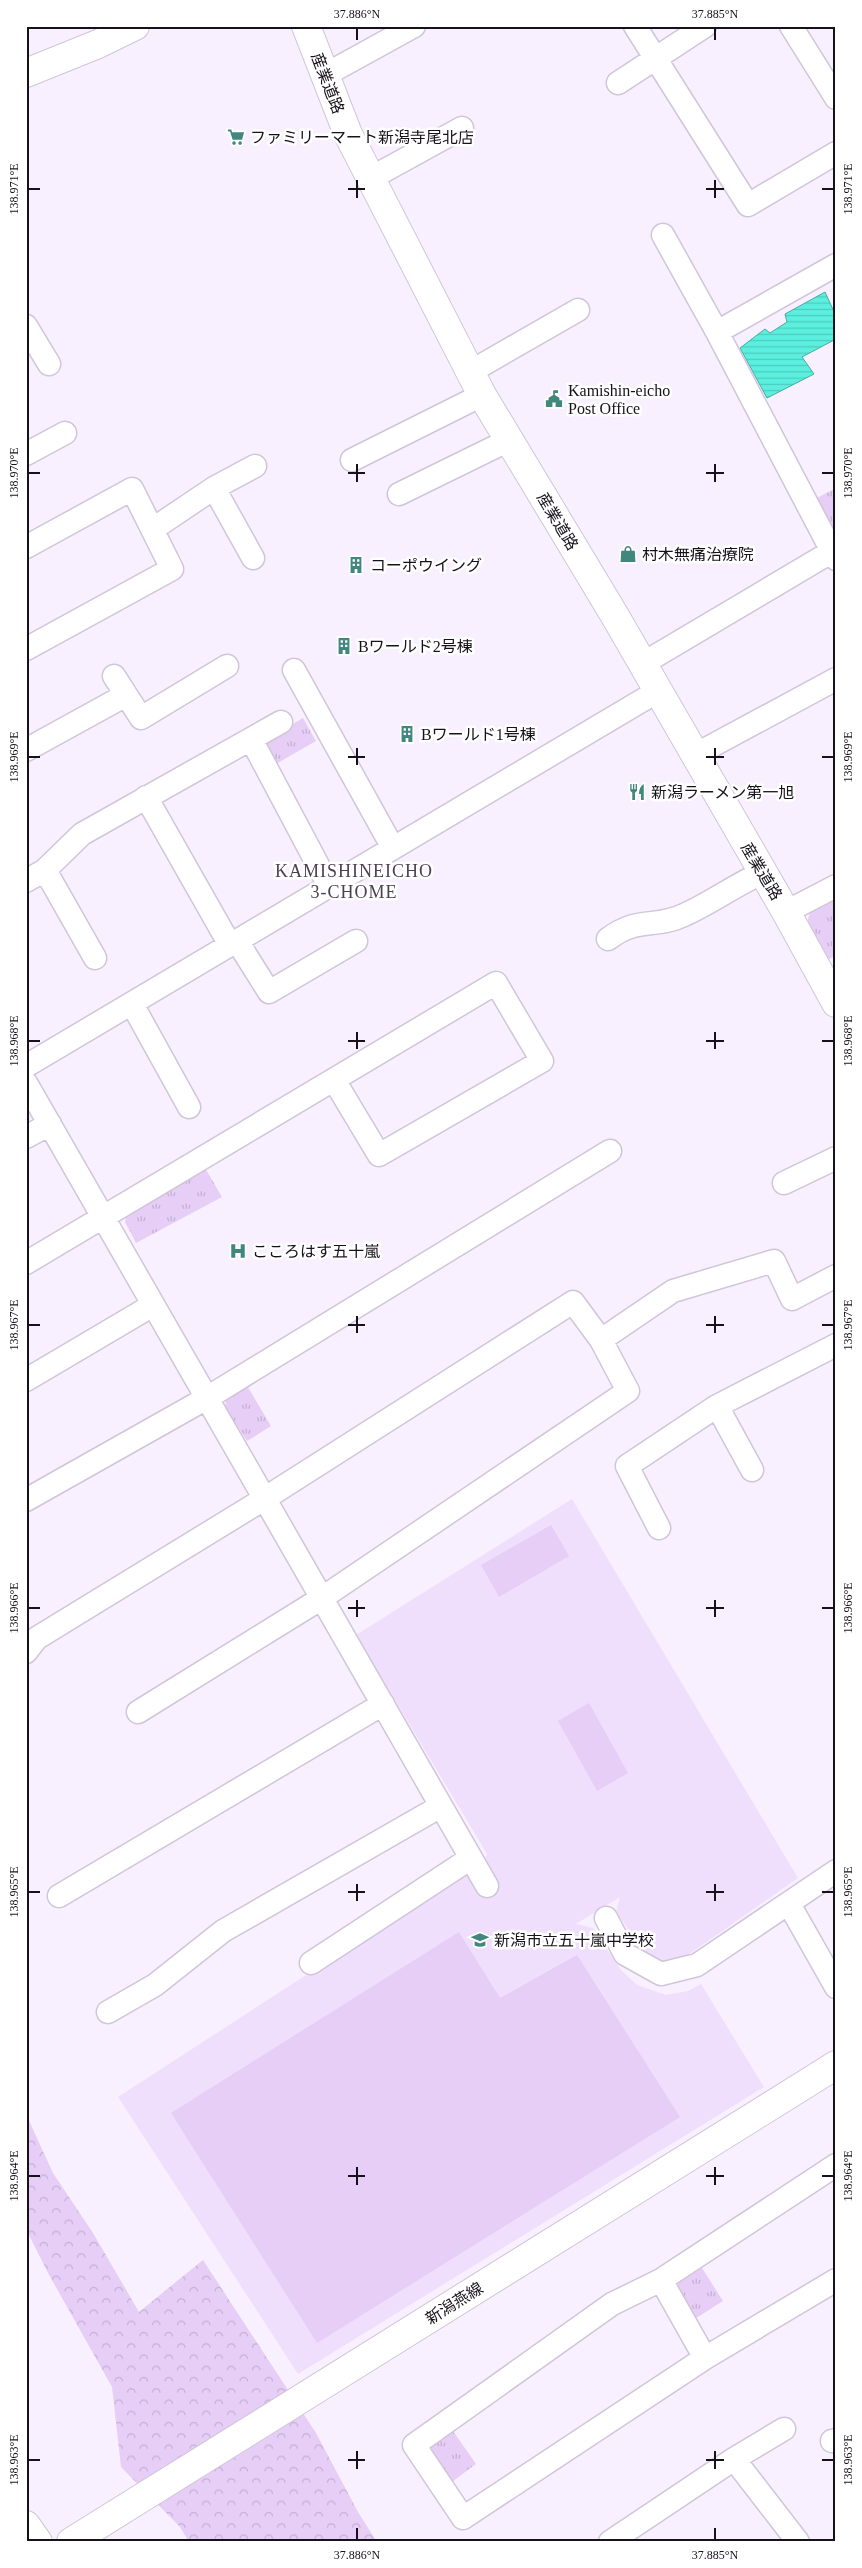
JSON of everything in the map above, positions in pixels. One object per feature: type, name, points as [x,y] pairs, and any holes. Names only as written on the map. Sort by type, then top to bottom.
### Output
[{"type":"main road","points":[[26,73],[98,44],[135,26]]},
{"type":"main road","name":"産業道路","points":[[306,26],[348,134],[476,383],[658,691],[786,912],[836,1003]]},
{"type":"main road","name":"新潟燕線","points":[[71,2542],[836,2065]]},
{"type":"main road","points":[[26,2525],[38,2542]]},
{"type":"street","points":[[325,74],[414,26]]},
{"type":"street","points":[[635,26],[748,205],[836,153]]},
{"type":"street","points":[[618,83],[705,26]]},
{"type":"street","points":[[791,26],[836,98]]},
{"type":"street","points":[[371,178],[462,128]]},
{"type":"street","points":[[642,664],[834,554],[717,332],[663,236]]},
{"type":"street","points":[[717,332],[835,267]]},
{"type":"street","points":[[352,460],[476,383],[578,310]]},
{"type":"street","points":[[26,326],[49,364]]},
{"type":"street","points":[[26,454],[65,433]]},
{"type":"street","points":[[399,494],[509,440]]},
{"type":"street","points":[[153,529],[214,488],[255,466]]},
{"type":"street","points":[[214,488],[253,558]]},
{"type":"street","points":[[26,547],[132,489],[172,569],[26,649]]},
{"type":"street","points":[[114,676],[141,718],[226,666]]},
{"type":"street","points":[[294,670],[394,848]]},
{"type":"street","points":[[695,755],[836,679]]},
{"type":"street","points":[[26,1066],[658,691]]},
{"type":"street","points":[[26,750],[126,694]]},
{"type":"street","points":[[95,958],[36,876],[82,834],[281,722]]},
{"type":"street","points":[[251,739],[329,886]]},
{"type":"street","points":[[146,797],[233,943],[269,992],[356,941]]},
{"type":"street","points":[[608,939],[621,929],[638,923],[659,922],[682,916],[738,883],[762,873]]},
{"type":"street","points":[[786,912],[836,886]]},
{"type":"street","points":[[26,1263],[496,983],[542,1060],[379,1155],[334,1080]]},
{"type":"street","points":[[132,1004],[189,1107]]},
{"type":"street","points":[[26,1083],[487,1886]]},
{"type":"street","points":[[26,1138],[50,1124]]},
{"type":"street","points":[[26,1500],[207,1398],[610,1151]]},
{"type":"street","points":[[784,1183],[836,1158]]},
{"type":"street","points":[[601,1340],[673,1291],[774,1261],[792,1299],[836,1276]]},
{"type":"street","points":[[26,1652],[37,1638],[264,1499],[573,1302],[601,1340],[628,1391],[322,1598],[138,1712]]},
{"type":"street","points":[[26,1380],[154,1305]]},
{"type":"street","points":[[659,1528],[627,1466],[717,1406],[836,1345]]},
{"type":"street","points":[[717,1406],[752,1470]]},
{"type":"street","points":[[58,1896],[383,1704]]},
{"type":"street","points":[[108,2012],[155,1985],[223,1931],[442,1806]]},
{"type":"street","points":[[312,1963],[471,1858]]},
{"type":"street","points":[[606,1918],[624,1954],[661,1974],[697,1965],[836,1871]]},
{"type":"street","points":[[789,1904],[836,1987]]},
{"type":"street","points":[[836,2164],[661,2280],[612,2304],[414,2444],[463,2518],[705,2358],[836,2280]]},
{"type":"street","points":[[661,2280],[705,2358]]},
{"type":"street","points":[[610,2542],[734,2459],[784,2429]]},
{"type":"street","points":[[734,2459],[798,2542]]},
{"type":"shaded area","points":[[825,292],[836,316],[836,339],[802,357],[814,374],[767,398],[740,348],[765,329],[770,333],[787,322],[785,314]]},
{"type":"shaded area","name":"新潟市立五十嵐中学校","points":[[572,1499],[798,1878],[688,1955],[664,1962],[645,1953],[616,1912],[620,1897],[576,1924],[593,1928],[621,1970],[637,1985],[666,1995],[688,1991],[701,1984],[764,2087],[298,2374],[118,2097],[465,1872],[482,1898],[497,1891],[483,1866],[487,1854],[356,1635]]},
{"type":"green space","points":[[836,488],[836,536],[815,499]]},
{"type":"green space","points":[[303,718],[316,741],[274,765],[265,749],[267,739]]},
{"type":"green space","points":[[836,900],[836,955],[826,961],[806,925],[811,910]]},
{"type":"green space","points":[[205,1168],[222,1197],[136,1243],[125,1222],[127,1213]]},
{"type":"green space","points":[[246,1384],[271,1426],[247,1441],[225,1407],[227,1396]]},
{"type":"green space","points":[[551,1525],[569,1556],[499,1597],[481,1565]]},
{"type":"green space","points":[[589,1703],[628,1773],[597,1791],[558,1721]]},
{"type":"green space","points":[[459,1932],[500,1998],[577,1955],[680,2117],[317,2343],[171,2113]]},
{"type":"green space","points":[[26,2114],[53,2173],[93,2233],[139,2312],[203,2260],[316,2433],[358,2512],[377,2542],[189,2542],[180,2527],[121,2467],[112,2387],[48,2273],[26,2229]]},
{"type":"green space","points":[[702,2268],[723,2301],[690,2322],[673,2286]]},
{"type":"green space","points":[[453,2431],[476,2464],[449,2484],[429,2457],[431,2447]]},
{"type":"place","name":"ファミリーマート新潟寺尾北店","points":[[236,137]]},
{"type":"place","name":"Kamishin-eicho Post Office","points":[[554,399]]},
{"type":"place","name":"村木無痛治療院","points":[[628,554]]},
{"type":"place","name":"コーポウイング","points":[[356,565]]},
{"type":"place","name":"Bワールド2号棟","points":[[344,646]]},
{"type":"place","name":"Bワールド1号棟","points":[[407,734]]},
{"type":"place","name":"新潟ラーメン第一旭","points":[[637,792]]},
{"type":"place","name":"こころはす五十嵐","points":[[238,1251]]},
{"type":"place","name":"新潟市立五十嵐中学校","points":[[480,1940]]},
{"type":"district","name":"KAMISHINEICHO 3-CHOME","points":[[354,881]]}]
